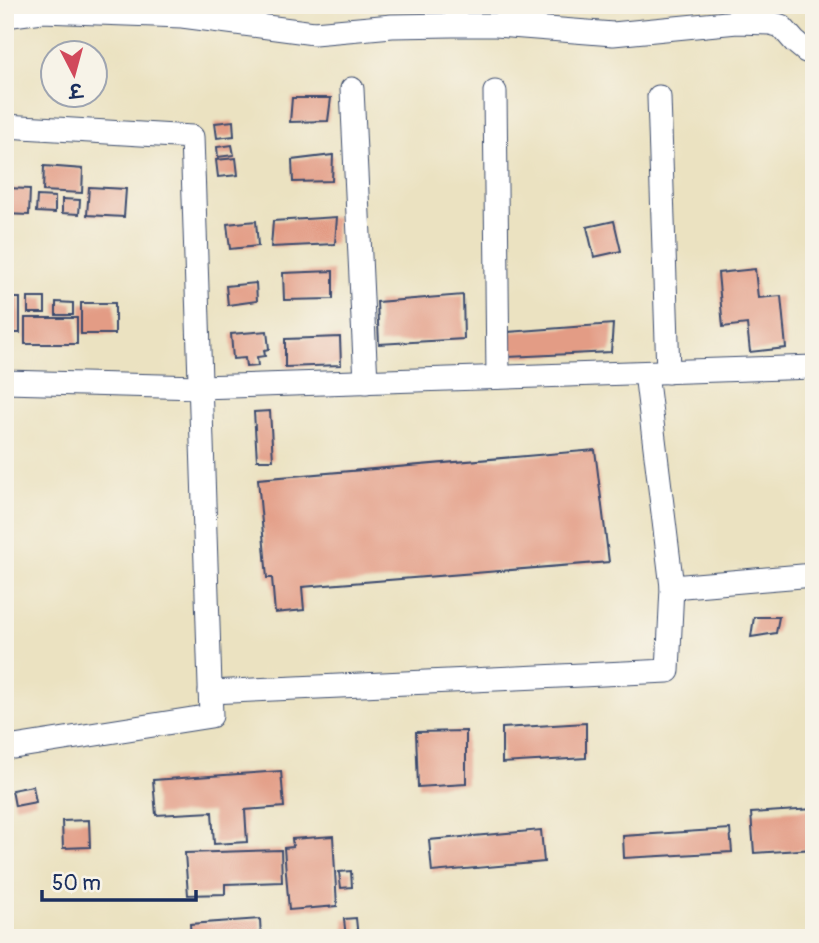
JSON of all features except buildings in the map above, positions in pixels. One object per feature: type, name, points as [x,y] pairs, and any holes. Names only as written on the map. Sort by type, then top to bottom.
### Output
[{"type":"street","points":[[5,16],[43,11],[181,16],[314,33],[392,26],[496,25],[613,34],[737,22],[770,23],[781,26],[795,42],[814,54]]},
{"type":"street","points":[[352,89],[366,382]]},
{"type":"street","points":[[495,92],[498,377]]},
{"type":"street","points":[[210,691],[667,671],[672,587],[657,372],[659,97]]},
{"type":"street","points":[[5,126],[192,137],[211,716],[14,747]]},
{"type":"street","points":[[5,382],[200,387],[814,367]]},
{"type":"street","points":[[672,587],[814,575]]}]
